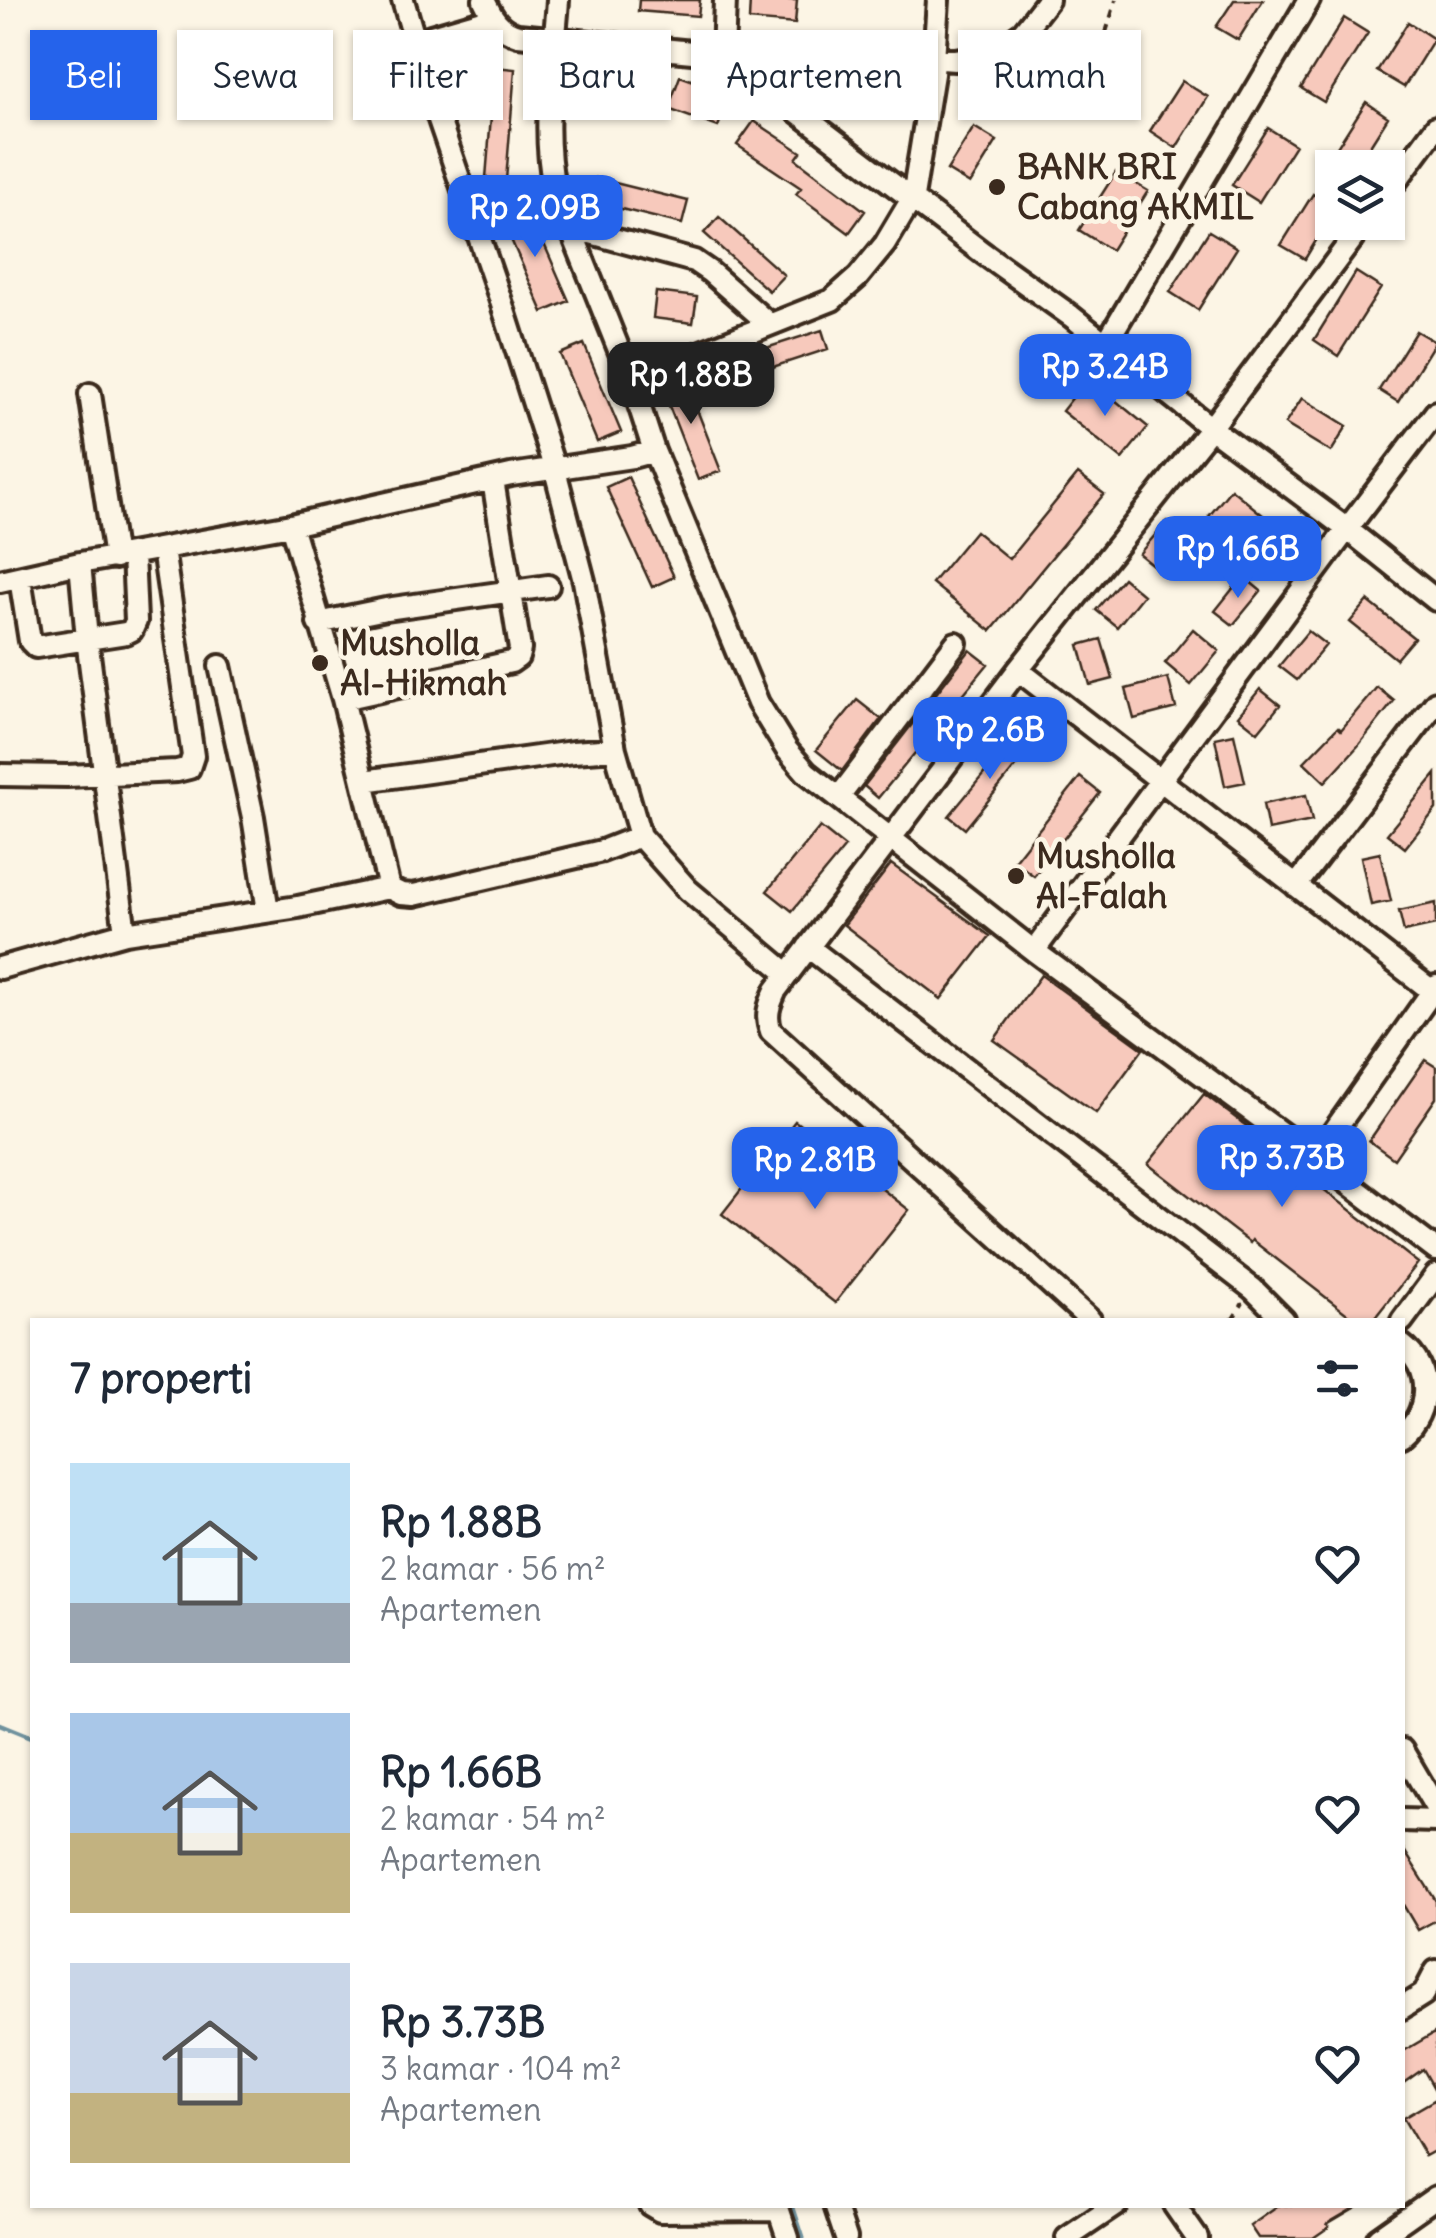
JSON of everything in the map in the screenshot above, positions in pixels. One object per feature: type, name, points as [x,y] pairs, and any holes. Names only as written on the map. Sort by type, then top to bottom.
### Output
[{"type":"street","points":[[404,0],[412,30]]},
{"type":"street","points":[[556,30],[558,0]]},
{"type":"street","points":[[724,30],[725,0]]},
{"type":"street","points":[[936,30],[938,0]]},
{"type":"street","points":[[938,59],[979,56],[1002,47],[1023,32],[1048,0]]},
{"type":"street","points":[[1106,345],[1308,0]]},
{"type":"street","points":[[443,30],[489,9],[506,31],[523,34]]},
{"type":"street","points":[[439,120],[499,295],[584,581],[633,839],[716,913],[778,989]]},
{"type":"street","points":[[549,120],[548,160],[569,227],[631,380],[654,451],[758,702],[788,750],[806,772],[1034,951],[1436,1250]]},
{"type":"street","points":[[810,120],[1071,316],[1436,600]]},
{"type":"street","points":[[631,380],[832,300],[858,277],[913,197],[925,120]]},
{"type":"street","points":[[1405,169],[1436,127]]},
{"type":"street","points":[[569,227],[694,261],[769,324]]},
{"type":"street","points":[[1088,1318],[771,1032],[768,1022],[778,989],[808,947],[1018,670],[1212,428],[1352,240]]},
{"type":"street","points":[[90,394],[124,556],[135,626],[126,632],[36,647],[30,641],[10,580],[80,563],[124,556],[163,549],[290,525],[502,478],[632,458],[654,451]]},
{"type":"street","points":[[1034,951],[1436,412]]},
{"type":"street","points":[[343,699],[514,660],[520,649],[510,592],[502,478]]},
{"type":"street","points":[[290,525],[343,699],[390,888]]},
{"type":"street","points":[[0,774],[67,776],[190,768],[193,756],[163,549]]},
{"type":"street","points":[[80,563],[125,933]]},
{"type":"street","points":[[318,622],[386,608],[548,586]]},
{"type":"street","points":[[839,798],[956,643]]},
{"type":"street","points":[[220,666],[253,816],[268,911]]},
{"type":"street","points":[[1018,670],[1435,990],[1315,1158]]},
{"type":"street","points":[[1296,886],[1436,702]]},
{"type":"street","points":[[364,781],[615,748]]},
{"type":"street","points":[[0,968],[125,933],[390,888],[414,895],[602,851],[633,839]]},
{"type":"street","points":[[808,947],[1253,1289],[1282,1318]]},
{"type":"street","points":[[1404,1318],[1436,1276]]},
{"type":"street","points":[[1405,1348],[1422,1372],[1428,1416],[1405,1434]]},
{"type":"street","points":[[1405,1755],[1436,1808]]},
{"type":"street","points":[[1405,1820],[1436,1821]]},
{"type":"street","points":[[1405,2007],[1430,1995],[1436,1971]]},
{"type":"street","points":[[1378,2238],[1436,2197]]},
{"type":"street","points":[[655,2208],[660,2211],[748,2208]]},
{"type":"street","points":[[778,2208],[788,2238]]},
{"type":"street","points":[[836,2208],[846,2238]]},
{"type":"street","points":[[1068,2238],[1112,2208]]},
{"type":"street","points":[[1176,2208],[1197,2238]]},
{"type":"path","points":[[1107,30],[1116,0]]},
{"type":"building","points":[[639,0],[700,0],[698,16],[638,11]]},
{"type":"building","points":[[750,0],[797,0],[795,24],[749,20]]},
{"type":"building","points":[[1234,0],[1263,0],[1238,40],[1216,27]]},
{"type":"building","points":[[1344,18],[1368,33],[1324,102],[1301,88]]},
{"type":"building","points":[[1408,22],[1434,39],[1404,87],[1377,71]]},
{"type":"building","points":[[503,68],[515,69],[506,180],[486,178],[491,120],[503,120]]},
{"type":"building","points":[[680,76],[691,80],[691,117],[671,110]]},
{"type":"building","points":[[1182,81],[1208,97],[1176,148],[1150,131]]},
{"type":"building","points":[[1366,102],[1388,117],[1367,150],[1335,150]]},
{"type":"building","points":[[699,120],[721,120],[718,127]]},
{"type":"building","points":[[754,121],[801,152],[796,159],[865,211],[849,233],[796,194],[801,188],[737,145]]},
{"type":"building","points":[[974,127],[997,141],[970,184],[947,170]]},
{"type":"building","points":[[1268,128],[1295,145],[1259,202],[1232,185]]},
{"type":"building","points":[[1116,172],[1148,191],[1111,250],[1079,230]]},
{"type":"building","points":[[595,178],[688,201],[682,224],[589,201]]},
{"type":"building","points":[[1315,195],[1316,240],[1305,259],[1281,245]]},
{"type":"building","points":[[528,207],[569,301],[543,312],[502,219]]},
{"type":"building","points":[[719,217],[784,275],[769,291],[704,233]]},
{"type":"building","points":[[1209,231],[1237,248],[1198,310],[1170,292]]},
{"type":"building","points":[[1356,272],[1381,288],[1338,356],[1314,340]]},
{"type":"building","points":[[656,292],[697,297],[693,323],[653,318]]},
{"type":"building","points":[[822,330],[828,349],[742,377],[735,358]]},
{"type":"building","points":[[1416,331],[1435,342],[1398,402],[1379,390]]},
{"type":"building","points":[[584,344],[621,432],[597,442],[560,354]]},
{"type":"building","points":[[683,374],[721,471],[698,480],[660,383]]},
{"type":"building","points":[[1088,378],[1148,427],[1122,459],[1062,411]]},
{"type":"building","points":[[1302,398],[1347,426],[1331,452],[1285,424]]},
{"type":"building","points":[[1078,474],[1104,494],[991,631],[932,583],[975,531],[1009,559]]},
{"type":"building","points":[[628,477],[674,577],[652,587],[606,487]]},
{"type":"building","points":[[1231,489],[1275,525],[1253,551],[1209,516]]},
{"type":"building","points":[[1167,521],[1192,542],[1165,575],[1139,554]]},
{"type":"building","points":[[1243,576],[1261,591],[1233,625],[1215,611]]},
{"type":"building","points":[[1123,578],[1143,595],[1117,627],[1096,610]]},
{"type":"building","points":[[1368,601],[1414,638],[1396,659],[1350,622]]},
{"type":"building","points":[[1193,629],[1219,651],[1191,685],[1165,663]]},
{"type":"building","points":[[1308,631],[1326,645],[1297,680],[1279,666]]},
{"type":"building","points":[[1101,639],[1113,679],[1090,685],[1079,645]]},
{"type":"building","points":[[970,650],[988,664],[878,798],[864,786]]},
{"type":"building","points":[[1168,678],[1176,708],[1134,719],[1126,689]]},
{"type":"building","points":[[1377,687],[1394,701],[1325,782],[1304,762],[1338,727],[1341,730]]},
{"type":"building","points":[[1260,689],[1280,705],[1258,732],[1238,716]]},
{"type":"building","points":[[857,700],[881,719],[842,771],[816,750]]},
{"type":"building","points":[[1234,734],[1245,782],[1225,786],[1215,738]]},
{"type":"building","points":[[1016,735],[1031,748],[965,829],[949,816]]},
{"type":"building","points":[[1436,774],[1436,809],[1405,848],[1387,834]]},
{"type":"building","points":[[1080,777],[1100,793],[1034,876],[1014,861]]},
{"type":"building","points":[[1306,795],[1312,821],[1268,830],[1263,804]]},
{"type":"building","points":[[820,827],[845,847],[792,911],[767,891]]},
{"type":"building","points":[[1380,853],[1391,901],[1371,905],[1361,857]]},
{"type":"building","points":[[891,864],[990,936],[941,999],[844,925]]},
{"type":"building","points":[[1436,903],[1436,925],[1404,932],[1399,911]]},
{"type":"building","points":[[1041,975],[1143,1049],[1096,1113],[994,1040]]},
{"type":"building","points":[[1425,1060],[1436,1067],[1436,1098],[1394,1159],[1369,1141]]},
{"type":"building","points":[[1204,1094],[1418,1263],[1375,1318],[1352,1318],[1148,1164]]},
{"type":"building","points":[[795,1121],[909,1210],[835,1303],[722,1214]]},
{"type":"building","points":[[1405,1852],[1436,1901],[1436,1920],[1418,1930],[1405,1908]]},
{"type":"building","points":[[1436,2032],[1436,2092],[1423,2069],[1405,2082],[1405,2050]]},
{"type":"building","points":[[1436,2099],[1436,2150],[1425,2156],[1405,2117]]},
{"type":"building","points":[[1276,2208],[1354,2208],[1327,2224],[1329,2227],[1313,2238],[1258,2238],[1250,2226]]},
{"type":"waterway","points":[[0,1724],[30,1736]]},
{"type":"waterway","points":[[793,2208],[803,2238]]},
{"type":"place","name":"BANK BRI Cabang AKMIL","points":[[997,187]]},
{"type":"place","name":"Musholla Al-Hikmah","points":[[320,663]]},
{"type":"place","name":"Musholla Al-Falah","points":[[1016,876]]}]
